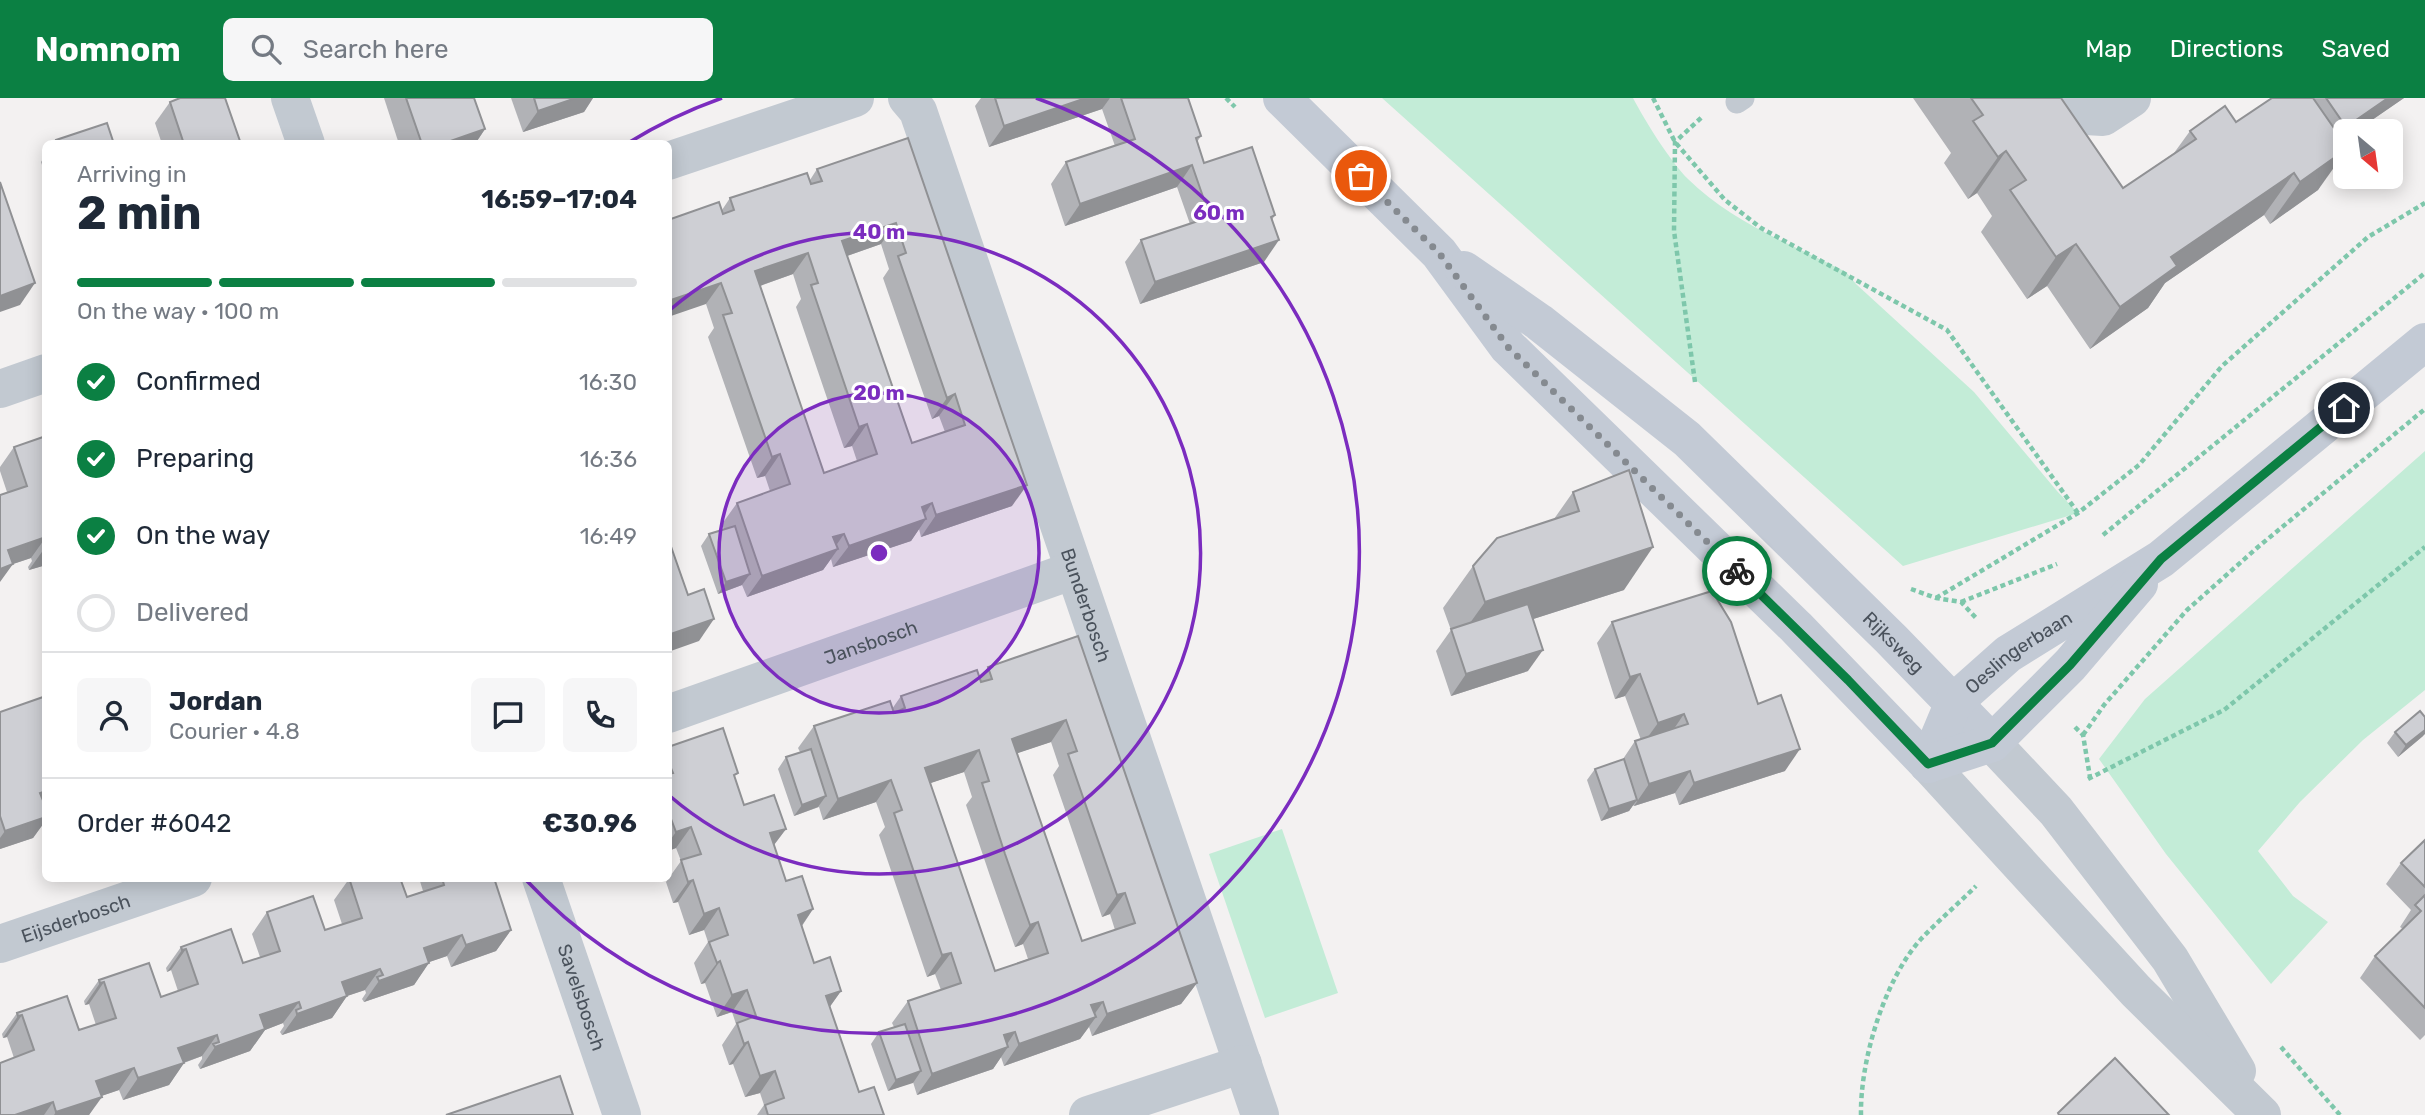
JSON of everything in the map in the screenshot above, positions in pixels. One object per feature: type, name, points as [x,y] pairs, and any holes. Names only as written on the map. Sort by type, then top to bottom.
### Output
[{"type":"main road","name":"Rijksweg","points":[[1282,98],[1439,253],[1508,347],[1796,627],[1928,764]]},
{"type":"main road","name":"Rijksweg","points":[[1439,253],[1539,322],[1687,439],[1954,702],[1992,743]]},
{"type":"main road","name":"Oeslingerbaan","points":[[1928,764],[1954,702],[2008,654],[2161,559],[2425,342]]},
{"type":"main road","name":"Oeslingerbaan","points":[[1928,764],[1992,743],[2070,665],[2161,559]]},
{"type":"street","points":[[290,98],[305,140]]},
{"type":"street","points":[[672,160],[855,98]]},
{"type":"street","points":[[2057,98],[2068,115],[2103,117],[2132,98]]},
{"type":"street","name":"Bunderbosch","points":[[913,105],[1260,1115]]},
{"type":"street","points":[[0,389],[42,374]]},
{"type":"street","name":"Jansbosch","points":[[672,713],[1074,570]]},
{"type":"street","name":"Rijksweg","points":[[1992,743],[2056,811],[2170,959],[2263,1115]]},
{"type":"street","name":"Rijksweg","points":[[1928,764],[2136,990],[2263,1115]]},
{"type":"street","name":"Eijsderbosch","points":[[0,944],[181,882]]},
{"type":"street","name":"Savelsbosch","points":[[542,882],[622,1115]]},
{"type":"street","points":[[1088,1115],[1242,1064]]},
{"type":"path","points":[[1653,98],[1675,142],[1725,200],[1761,228],[1947,330],[2078,513]]},
{"type":"path","points":[[1699,388],[1693,378],[1674,231],[1675,142],[1706,115],[1740,100]]},
{"type":"path","points":[[1936,598],[2078,513],[2139,465],[2222,366],[2368,237],[2425,203]]},
{"type":"path","points":[[2099,538],[2425,273]]},
{"type":"path","points":[[2083,735],[2104,705],[2187,610],[2258,547],[2425,409]]},
{"type":"path","points":[[2090,777],[2224,710],[2425,547]]},
{"type":"path","points":[[1961,602],[2066,559]]},
{"type":"path","points":[[1861,1115],[1867,1055],[1882,1003],[1919,941],[1976,886]]},
{"type":"green space","points":[[1382,98],[1633,98],[1658,140],[1688,179],[1723,208],[1743,220],[1846,272],[1974,392],[2078,513],[1903,566]]},
{"type":"green space","points":[[2425,451],[2425,690],[2363,740],[2300,802],[2258,851],[2293,896],[2328,922],[2271,984],[2166,854],[2099,759],[2145,699]]},
{"type":"green space","points":[[1282,829],[1338,993],[1265,1018],[1209,854]]},
{"type":"building","points":[[180,98],[225,98],[240,140],[183,140],[170,102]]},
{"type":"building","points":[[406,98],[474,98],[485,129],[453,140],[421,140]]},
{"type":"building","points":[[534,98],[576,98],[538,111]]},
{"type":"building","points":[[995,98],[1086,98],[1004,126]]},
{"type":"building","points":[[1121,98],[1188,98],[1201,136],[1196,138],[1204,163],[1252,147],[1275,215],[1271,217],[1279,240],[1155,282],[1141,240],[1210,217],[1192,165],[1080,204],[1066,162],[1135,139]]},
{"type":"building","points":[[1971,98],[2061,98],[2123,188],[2196,139],[2190,131],[2225,106],[2236,122],[2272,98],[2313,98],[2333,127],[2333,159],[2300,182],[2294,173],[2171,257],[2177,266],[2120,307],[2076,244],[2056,257],[2010,190],[2026,180],[2006,151],[1998,157],[1973,121],[1983,115]]},
{"type":"building","points":[[2326,98],[2388,98],[2358,119],[2340,119]]},
{"type":"building","points":[[107,123],[113,140],[56,140]]},
{"type":"building","points":[[908,138],[1027,485],[936,515],[932,503],[922,507],[926,519],[849,546],[844,534],[833,537],[838,549],[762,576],[737,503],[790,484],[780,454],[772,457],[723,315],[732,313],[721,283],[672,300],[672,219],[719,202],[723,214],[734,210],[730,198],[807,173],[811,184],[822,181],[817,169]],"holes":[[[896,223],[906,253],[898,256],[947,398],[955,394],[965,425],[912,443],[842,241]],[[808,253],[818,283],[811,285],[859,427],[867,424],[877,454],[824,473],[755,271]]]},
{"type":"building","points":[[0,182],[35,283],[0,296]]},
{"type":"building","points":[[42,437],[42,538],[8,550],[13,564],[0,569],[0,495],[27,486],[14,447]]},
{"type":"building","points":[[1629,470],[1653,547],[1485,602],[1473,566],[1497,538],[1579,511],[1573,492]]},
{"type":"building","points":[[735,526],[750,574],[726,582],[709,534]]},
{"type":"building","points":[[672,549],[688,595],[704,589],[714,619],[672,634]]},
{"type":"building","points":[[1712,591],[1731,622],[1758,704],[1781,695],[1800,749],[1694,783],[1690,771],[1649,784],[1635,741],[1688,724],[1684,714],[1658,723],[1640,674],[1630,677],[1612,622]]},
{"type":"building","points":[[1528,604],[1543,650],[1466,674],[1451,629]]},
{"type":"building","points":[[1078,636],[1197,983],[1107,1014],[1103,1002],[1091,1005],[1096,1017],[1019,1044],[1015,1032],[1004,1035],[1008,1047],[932,1074],[908,1001],[961,983],[951,953],[942,955],[894,813],[902,810],[891,780],[838,799],[814,726],[890,701],[894,713],[905,708],[901,696],[977,670],[981,682],[992,679],[988,667]],"holes":[[[1066,720],[1077,751],[1068,754],[1117,895],[1125,893],[1135,923],[1082,941],[1012,739]],[[979,750],[989,781],[982,783],[1005,854],[1030,925],[1038,922],[1048,953],[995,971],[925,768]]]},
{"type":"building","points":[[42,697],[42,818],[5,831],[0,816],[0,712]]},
{"type":"building","points":[[2420,711],[2425,717],[2425,730],[2406,745],[2395,732]]},
{"type":"building","points":[[723,728],[738,773],[734,775],[744,805],[774,795],[786,829],[770,833],[786,881],[802,876],[813,909],[798,915],[814,963],[830,957],[841,991],[826,996],[859,1092],[874,1087],[884,1115],[768,1115],[765,1105],[784,1098],[775,1071],[760,1076],[748,1042],[744,1044],[737,1023],[756,1016],[747,990],[732,995],[720,961],[717,963],[709,942],[728,935],[719,908],[704,914],[693,880],[688,882],[681,860],[701,854],[691,827],[676,832],[672,822],[672,746]]},
{"type":"building","points":[[811,749],[826,796],[802,805],[786,757]]},
{"type":"building","points":[[1624,759],[1637,800],[1609,809],[1595,769]]},
{"type":"building","points":[[2425,840],[2425,887],[2401,863]]},
{"type":"building","points":[[350,882],[401,882],[407,897],[444,885],[443,882],[495,882],[511,930],[466,945],[462,935],[424,948],[429,963],[379,981],[377,977],[383,975],[380,969],[342,982],[347,996],[297,1014],[296,1010],[301,1008],[299,1002],[260,1015],[265,1029],[215,1047],[213,1044],[219,1042],[217,1035],[178,1048],[184,1063],[138,1078],[134,1068],[96,1081],[102,1097],[56,1112],[53,1102],[15,1115],[0,1115],[0,1063],[34,1050],[22,1015],[18,1016],[17,1013],[67,996],[79,1030],[116,1018],[104,982],[100,983],[99,980],[149,963],[161,997],[198,984],[186,949],[182,950],[181,947],[231,929],[243,963],[280,951],[267,912],[313,896],[325,930],[362,918]]},
{"type":"building","points":[[2425,895],[2425,1008],[2375,956],[2421,911],[2415,905]]},
{"type":"building","points":[[905,1024],[921,1071],[896,1080],[879,1032]]},
{"type":"building","points":[[2115,1058],[2169,1115],[2059,1115],[2058,1113]]},
{"type":"building","points":[[560,1076],[573,1115],[446,1115]]},
{"type":"way so far","points":[[1361,176],[1439,253],[1508,347],[1737,571]]},
{"type":"route","points":[[1737,571],[1796,627],[1928,764],[1992,743],[2070,665],[2161,559],[2344,408]]}]
